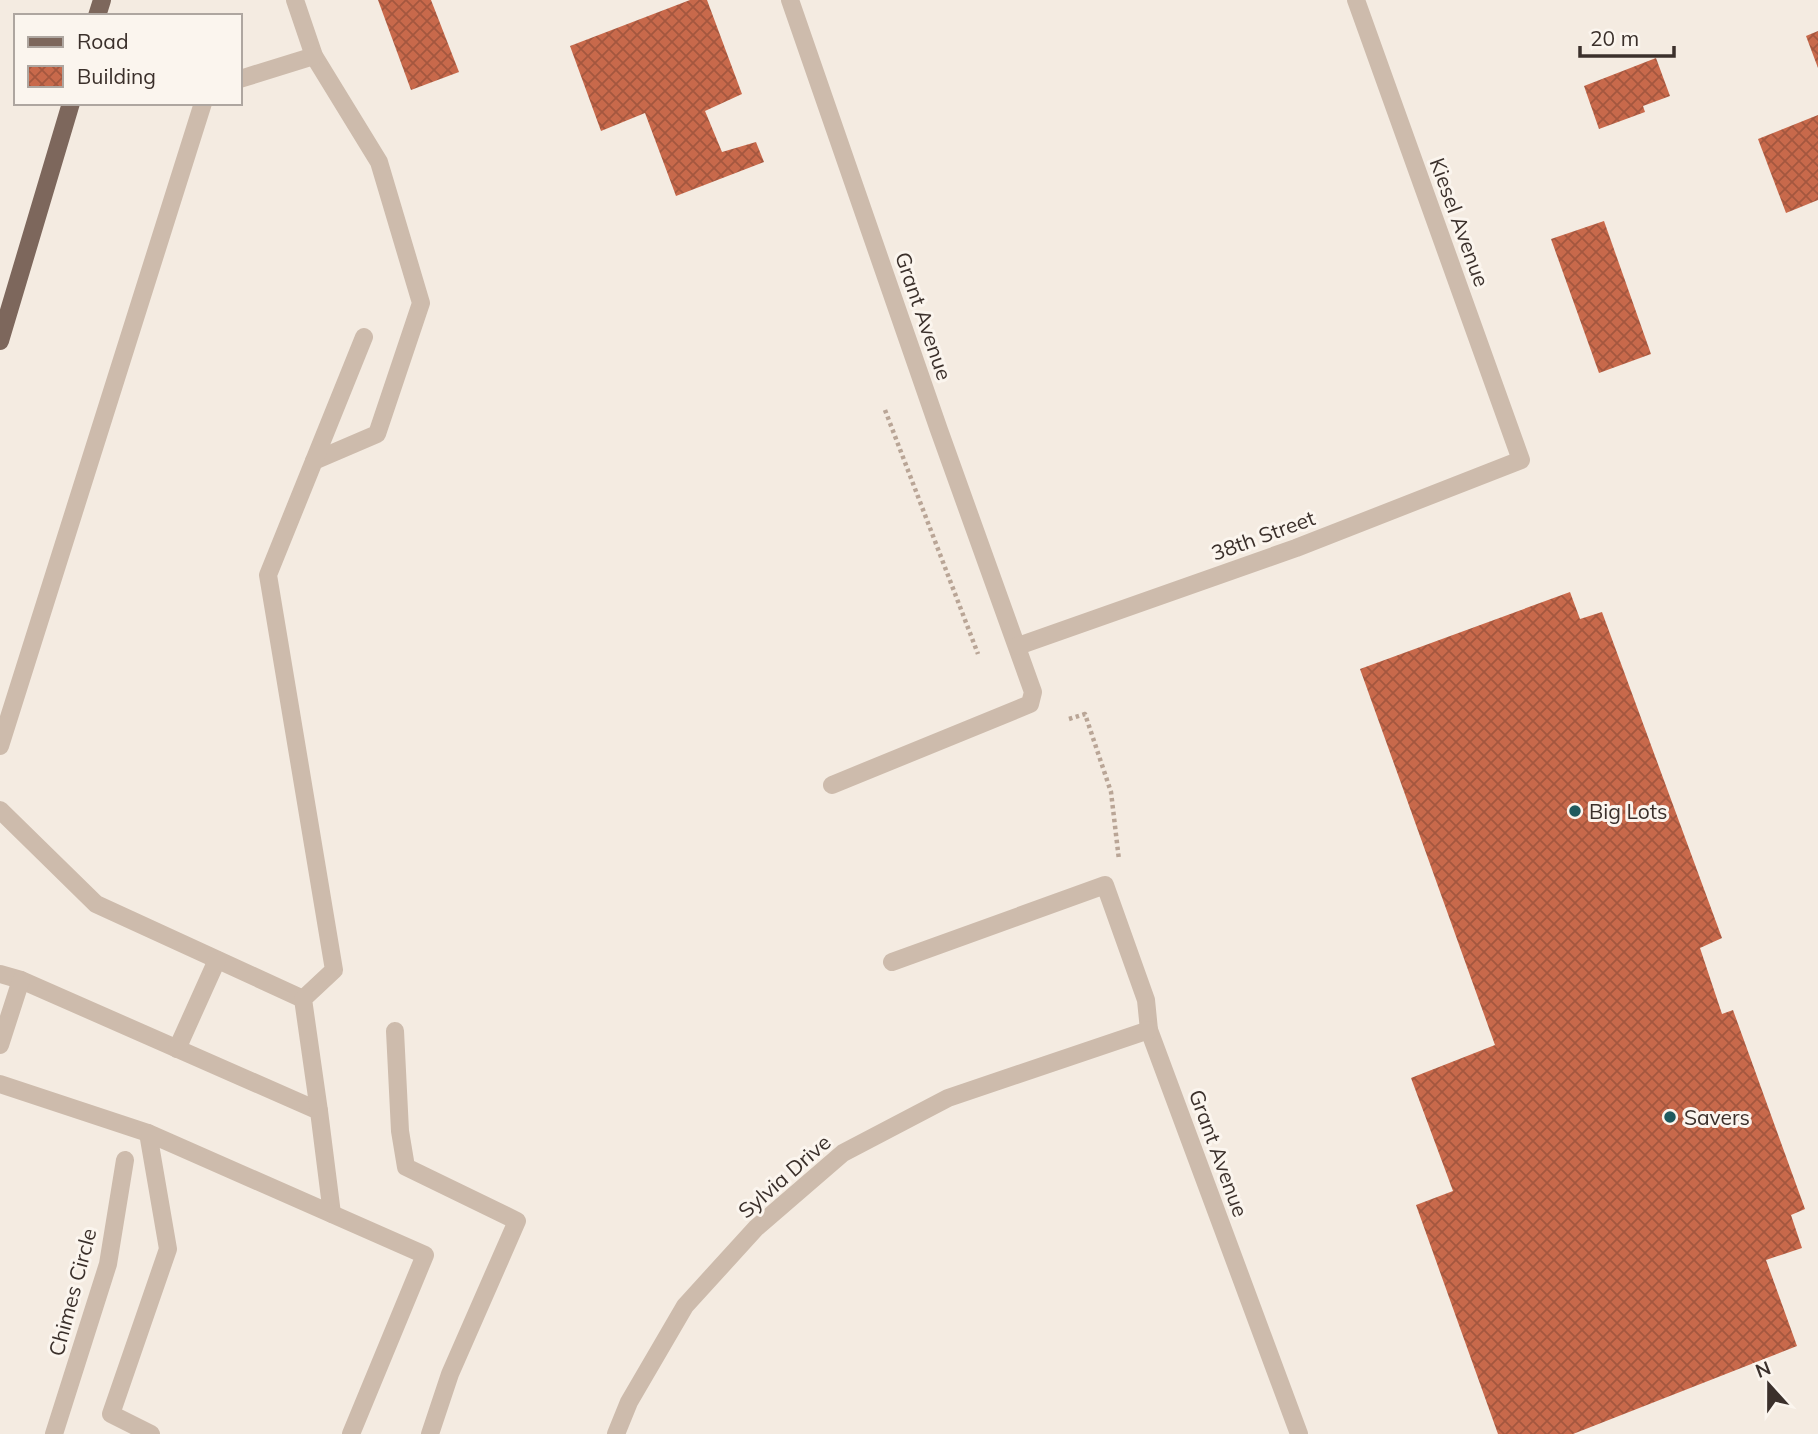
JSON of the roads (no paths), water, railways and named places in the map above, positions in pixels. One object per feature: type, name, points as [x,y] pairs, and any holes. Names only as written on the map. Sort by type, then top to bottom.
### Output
[{"type":"main road","points":[[0,341],[70,105]]},
{"type":"street","points":[[295,0],[314,56],[379,162],[421,303],[377,434],[314,461]]},
{"type":"street","name":"Grant Avenue","points":[[790,0],[1033,692],[1030,704],[832,785]]},
{"type":"street","name":"Kiesel Avenue","points":[[1356,0],[1521,460]]},
{"type":"street","points":[[242,78],[314,56]]},
{"type":"street","points":[[0,746],[202,105]]},
{"type":"street","points":[[303,999],[334,970],[268,575],[364,337]]},
{"type":"street","name":"38th Street","points":[[1018,646],[1296,548],[1521,460]]},
{"type":"street","points":[[0,810],[96,904],[303,999]]},
{"type":"street","name":"Grant Avenue","points":[[892,962],[1105,885],[1146,1000],[1149,1030],[1300,1434]]},
{"type":"street","points":[[177,1049],[218,960]]},
{"type":"street","points":[[0,974],[21,980],[319,1111]]},
{"type":"street","points":[[0,1045],[21,980]]},
{"type":"street","points":[[303,999],[332,1214]]},
{"type":"street","name":"Sylvia Drive","points":[[616,1434],[629,1402],[685,1306],[757,1228],[843,1153],[948,1098],[1149,1030]]},
{"type":"street","points":[[395,1031],[400,1131],[406,1167],[517,1221],[450,1374],[430,1434]]},
{"type":"street","points":[[0,1084],[148,1133],[425,1255],[351,1434]]},
{"type":"street","points":[[148,1133],[168,1249],[111,1414],[151,1434]]},
{"type":"street","name":"Chimes Circle","points":[[54,1434],[108,1265],[125,1160]]},
{"type":"place","name":"Big Lots","points":[[1575,811]]},
{"type":"place","name":"Savers","points":[[1670,1117]]}]
